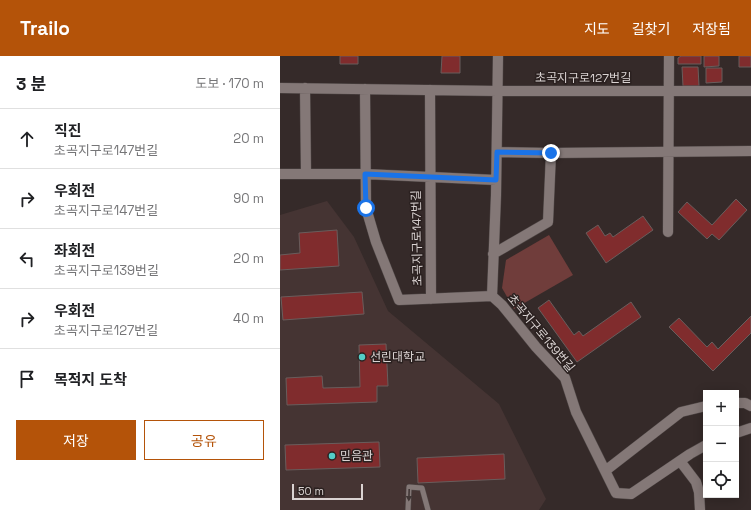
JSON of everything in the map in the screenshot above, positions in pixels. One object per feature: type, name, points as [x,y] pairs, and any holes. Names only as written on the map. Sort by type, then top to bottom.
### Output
[{"type":"street","name":"초곡지구로139번길","points":[[498,56],[497,152],[492,296],[502,305],[536,347],[565,378],[576,412],[616,493],[631,494],[703,447]]},
{"type":"street","points":[[668,232],[669,56]]},
{"type":"street","points":[[280,88],[498,91]]},
{"type":"street","points":[[305,88],[306,174]]},
{"type":"street","name":"초곡지구로147번길","points":[[365,89],[366,208],[376,242],[399,300],[492,296]]},
{"type":"street","name":"초곡지구로147번길","points":[[430,90],[429,178],[431,299]]},
{"type":"street","name":"초곡지구로127번길","points":[[498,91],[751,92]]},
{"type":"street","points":[[497,152],[551,153],[751,151]]},
{"type":"street","points":[[494,254],[548,222],[551,153]]},
{"type":"street","name":"초곡지구로147번길","points":[[280,174],[365,174],[496,180]]},
{"type":"street","points":[[739,403],[751,406]]},
{"type":"street","points":[[605,471],[681,412],[703,407]]},
{"type":"street","points":[[739,432],[751,428]]},
{"type":"street","points":[[680,461],[696,482],[699,492],[700,510]]},
{"type":"lane","points":[[408,510],[409,487],[422,488],[428,510]]},
{"type":"shaded area","name":"선린대학교","points":[[327,201],[354,237],[388,311],[499,404],[546,499],[539,510],[280,510],[280,215]]},
{"type":"shaded area","points":[[549,235],[573,275],[514,309],[502,288],[506,260]]},
{"type":"building","points":[[340,56],[358,56],[358,64],[340,64]]},
{"type":"building","points":[[442,56],[460,56],[460,73],[441,73]]},
{"type":"building","points":[[681,56],[701,56],[701,64],[678,64],[678,58]]},
{"type":"building","points":[[704,56],[719,56],[719,66],[704,67]]},
{"type":"building","points":[[739,56],[751,56],[751,67],[739,67]]},
{"type":"building","points":[[682,67],[698,67],[699,86],[683,86]]},
{"type":"building","points":[[706,68],[722,68],[722,82],[706,83]]},
{"type":"building","points":[[736,199],[747,210],[719,240],[712,234],[707,239],[678,212],[687,202],[712,225]]},
{"type":"building","points":[[643,216],[653,230],[606,263],[586,233],[598,225],[605,236],[610,233],[613,237]]},
{"type":"building","points":[[337,230],[339,266],[280,270],[280,255],[300,253],[299,233]]},
{"type":"building","points":[[362,292],[364,314],[283,320],[281,297]]},
{"type":"building","points":[[549,300],[574,335],[579,331],[583,336],[631,302],[641,317],[577,362],[538,308]]},
{"type":"building","points":[[751,316],[751,333],[713,371],[669,327],[679,318],[707,347],[712,342],[718,349]]},
{"type":"building","points":[[386,344],[388,386],[377,386],[377,402],[287,405],[286,378],[322,376],[323,388],[360,387],[359,345]]},
{"type":"building","name":"믿음관","points":[[379,442],[380,467],[286,470],[285,445]]},
{"type":"building","points":[[504,454],[505,479],[418,483],[417,458]]},
{"type":"place","name":"선린대학교","points":[[362,357]]},
{"type":"place","name":"믿음관","points":[[332,456]]},
{"type":"route","points":[[366,208],[365,174],[496,180],[497,152],[551,153]]}]
